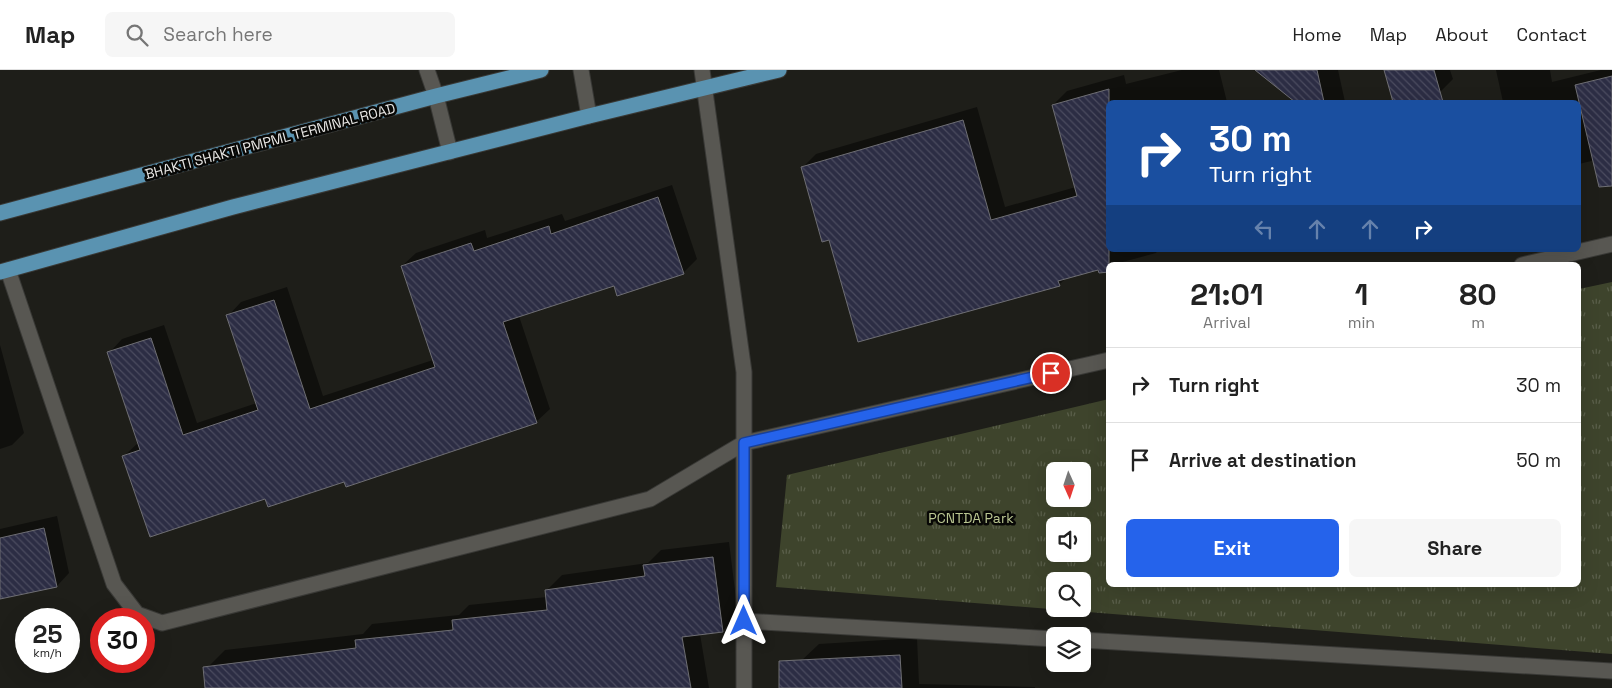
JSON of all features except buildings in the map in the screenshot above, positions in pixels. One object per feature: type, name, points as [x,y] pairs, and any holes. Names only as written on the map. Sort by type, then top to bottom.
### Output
[{"type":"main road","name":"BHAKTI SHAKTI PMPML TERMINAL ROAD","points":[[0,213],[436,96],[541,70]]},
{"type":"main road","points":[[4,271],[233,207],[588,116],[779,70]]},
{"type":"street","points":[[428,70],[450,152]]},
{"type":"street","points":[[581,70],[588,116]]},
{"type":"street","points":[[702,70],[744,372],[744,688]]},
{"type":"street","points":[[1581,251],[1612,244]]},
{"type":"street","points":[[1535,262],[1578,252]]},
{"type":"street","points":[[4,271],[114,584],[137,614],[162,623],[650,499],[744,443],[1106,361]]},
{"type":"street","points":[[744,621],[1046,638]]},
{"type":"street","points":[[1091,641],[1612,671]]},
{"type":"green space","name":"PCNTDA Park","points":[[1612,282],[1612,654],[1091,612],[1091,572],[1046,572],[1046,609],[776,587],[787,475],[1106,400],[1106,587],[1581,587],[1581,289]]},
{"type":"route","points":[[744,621],[744,443],[1051,373]]}]
